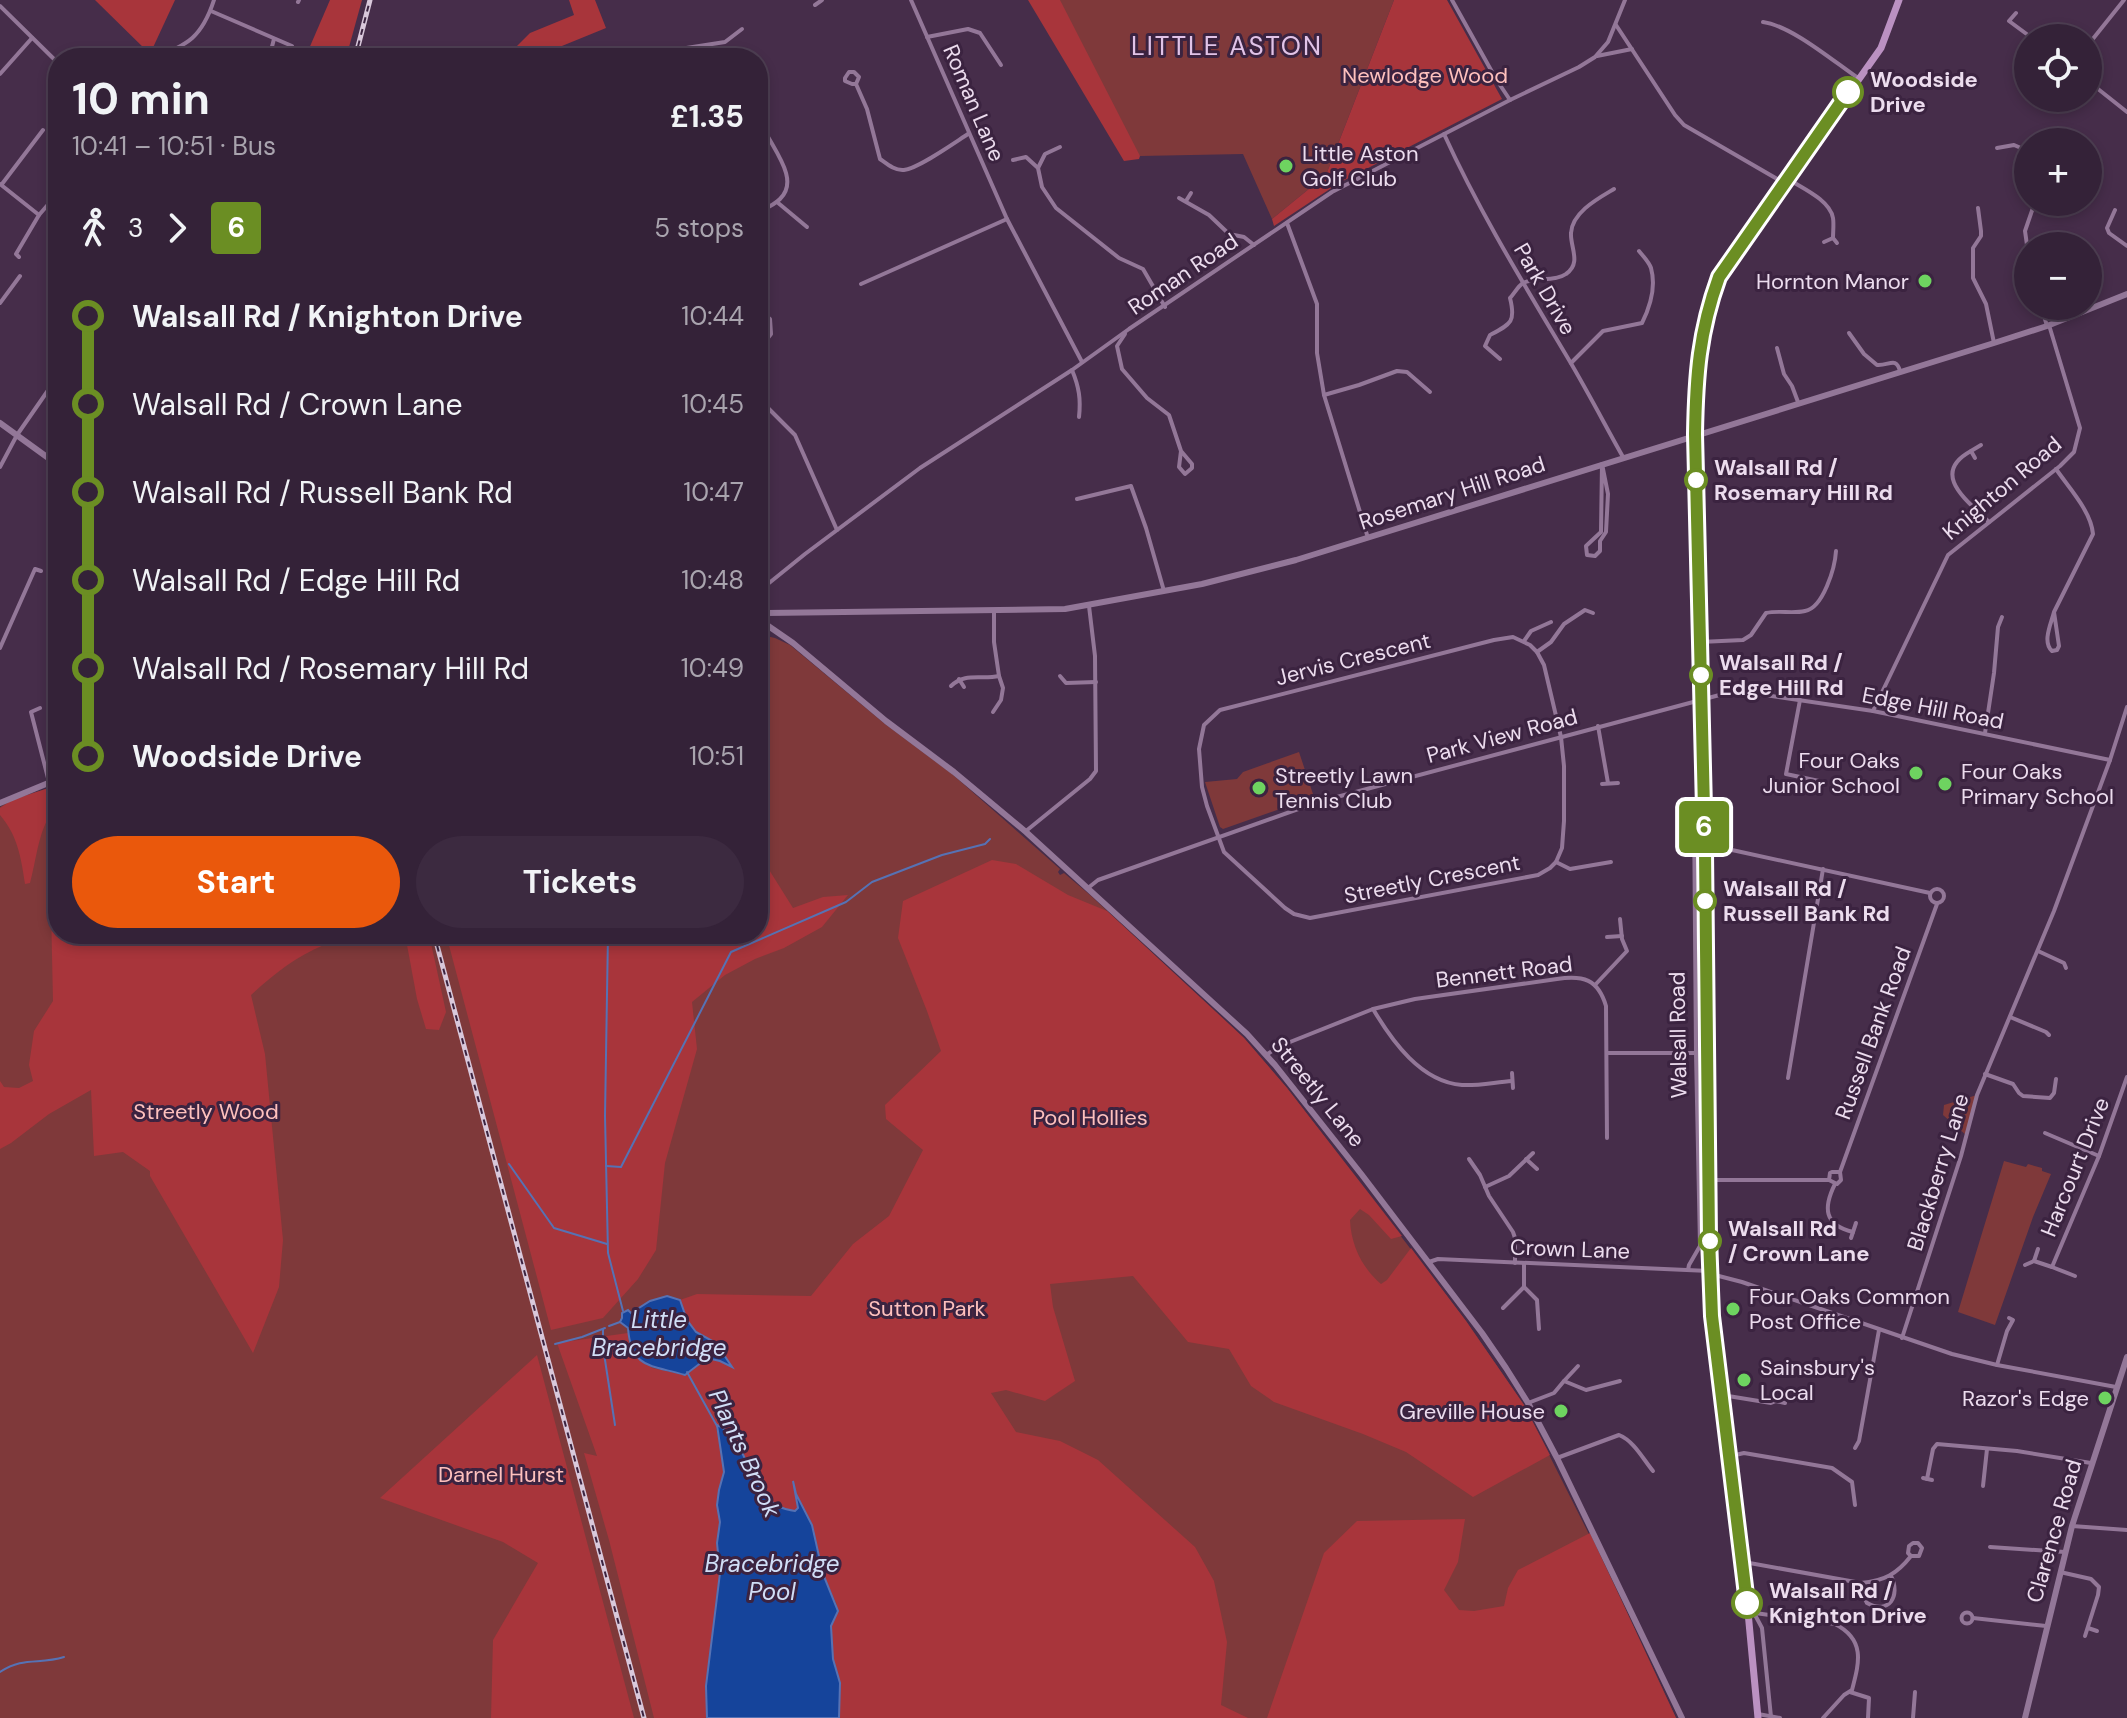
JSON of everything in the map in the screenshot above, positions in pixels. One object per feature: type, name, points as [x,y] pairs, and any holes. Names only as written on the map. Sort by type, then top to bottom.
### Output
[{"type":"main road","name":"Walsall Road","points":[[1757,1716],[1751,1613],[1741,1562],[1712,1316],[1695,434],[1699,352],[1707,311],[1719,277],[1881,48],[1899,0]]},
{"type":"main road","name":"Rosemary Hill Road","points":[[768,613],[1053,610],[1164,591],[1296,560],[1368,538],[1994,343],[2126,296]]},
{"type":"main road","points":[[0,423],[48,458]]},
{"type":"main road","name":"Streetly Lane","points":[[768,628],[793,643],[1026,832],[1247,1034],[1266,1055],[1429,1262],[1482,1333],[1528,1403],[1682,1718]]},
{"type":"main road","points":[[0,803],[48,783]]},
{"type":"main road","name":"Clarence Road","points":[[2025,1718],[2072,1526],[2127,1357]]},
{"type":"street","points":[[180,48],[199,32],[214,0]]},
{"type":"street","points":[[815,5],[822,0]]},
{"type":"street","name":"Roman Lane","points":[[911,0],[1007,219],[1082,362]]},
{"type":"street","points":[[1452,0],[1510,100]]},
{"type":"street","points":[[1614,0],[1624,2]]},
{"type":"street","points":[[2102,28],[2124,0]]},
{"type":"street","name":"Roman Road","points":[[768,584],[920,468],[1072,370],[1332,192],[1595,57],[1608,42],[1624,2]]},
{"type":"street","points":[[0,6],[48,53]]},
{"type":"street","points":[[211,11],[292,46]]},
{"type":"street","points":[[2014,27],[2007,23],[2016,13]]},
{"type":"street","points":[[1763,22],[1781,26],[1858,78]]},
{"type":"street","points":[[1616,25],[1684,125],[1824,203],[1833,216],[1835,240],[1824,242]]},
{"type":"street","points":[[686,48],[725,42],[742,29]]},
{"type":"street","points":[[927,37],[968,29],[980,33],[1001,65]]},
{"type":"street","points":[[0,74],[32,38]]},
{"type":"street","points":[[272,48],[274,39]]},
{"type":"street","points":[[1595,57],[1633,49]]},
{"type":"street","points":[[856,84],[867,109],[880,159],[894,168],[902,170],[915,166],[969,134]]},
{"type":"street","points":[[2102,92],[2127,112]]},
{"type":"street","points":[[39,215],[1,184],[43,130]]},
{"type":"street","name":"Park Drive","points":[[1444,134],[1522,283],[1623,457]]},
{"type":"street","points":[[768,137],[787,174],[786,189],[777,202],[768,207]]},
{"type":"street","points":[[2000,149],[2014,145]]},
{"type":"street","points":[[1038,168],[1045,154],[1060,147]]},
{"type":"street","points":[[1013,160],[1026,157],[1038,168],[1042,187],[1056,208],[1119,258],[1143,269],[1165,307]]},
{"type":"street","points":[[1500,359],[1485,346],[1490,335],[1508,325],[1514,314],[1510,298],[1522,283],[1565,275],[1574,265],[1571,232],[1576,219],[1592,202],[1614,189]]},
{"type":"street","points":[[1186,201],[1191,193]]},
{"type":"street","points":[[1179,198],[1209,215],[1229,234],[1244,237],[1254,245]]},
{"type":"street","points":[[777,202],[807,227]]},
{"type":"street","points":[[8,250],[18,256],[39,215],[48,205]]},
{"type":"street","points":[[1978,208],[1981,236],[1973,248],[1973,278],[1986,304],[1994,343]]},
{"type":"street","points":[[2115,210],[2107,228],[2127,246]]},
{"type":"street","points":[[861,284],[1007,219]]},
{"type":"street","points":[[1287,223],[1317,304],[1317,353],[1324,395],[1368,538]]},
{"type":"street","points":[[1571,363],[1603,331],[1642,323],[1650,307],[1652,285],[1650,266],[1639,251]]},
{"type":"street","points":[[0,303],[18,284],[16,278],[20,276]]},
{"type":"street","points":[[768,317],[771,334],[768,338]]},
{"type":"street","name":"Knighton Road","points":[[1873,711],[1948,555],[2074,452],[2080,428],[2046,320]]},
{"type":"street","points":[[1129,329],[1117,346],[1122,369],[1147,398],[1169,415],[1181,451],[1192,464],[1185,474],[1179,467],[1181,451]]},
{"type":"street","points":[[1849,333],[1864,354],[1877,365],[1893,361],[1900,371]]},
{"type":"street","points":[[1777,348],[1784,374],[1798,402]]},
{"type":"street","points":[[1072,370],[1081,399],[1079,417]]},
{"type":"street","points":[[1324,395],[1397,371],[1407,372],[1430,392]]},
{"type":"street","points":[[1413,386],[1417,380]]},
{"type":"street","points":[[0,467],[17,435],[48,390]]},
{"type":"street","points":[[768,408],[795,435],[837,530]]},
{"type":"street","points":[[1981,445],[1960,457],[1951,477],[1954,486],[1989,522]]},
{"type":"street","points":[[1971,451],[1975,458]]},
{"type":"street","points":[[1597,540],[1601,532],[1602,464]]},
{"type":"street","points":[[2054,612],[2059,646],[2052,651],[2047,641],[2054,612],[2093,534],[2087,514],[2056,469]]},
{"type":"street","points":[[1077,499],[1131,486],[1164,591]]},
{"type":"street","points":[[1700,642],[1743,640],[1751,635],[1766,613],[1812,609],[1834,572],[1836,551]]},
{"type":"street","points":[[0,648],[32,568],[41,571]]},
{"type":"street","points":[[1537,652],[1551,642],[1564,624],[1585,610],[1587,602]]},
{"type":"street","points":[[1026,832],[1096,771],[1096,682],[1089,606]]},
{"type":"street","points":[[1585,610],[1593,613]]},
{"type":"street","points":[[993,712],[1001,707],[1003,688],[994,642],[994,611]]},
{"type":"street","points":[[1985,734],[1998,627],[2002,617]]},
{"type":"street","points":[[1551,622],[1531,631],[1524,641],[1537,652],[1544,665],[1561,737],[1564,834],[1556,862],[1570,869],[1611,862]]},
{"type":"street","name":"Jervis Crescent","points":[[1218,837],[1202,787],[1199,749],[1204,725],[1220,710],[1494,640],[1513,637],[1524,641]]},
{"type":"street","points":[[951,686],[966,677],[988,679],[999,676]]},
{"type":"street","points":[[1060,676],[1066,683],[1096,682]]},
{"type":"street","points":[[959,679],[964,687]]},
{"type":"street","name":"Edge Hill Road","points":[[1701,700],[1739,692],[1800,700],[1873,711],[2110,760]]},
{"type":"street","name":"Park View Road","points":[[1088,888],[1098,880],[1318,802],[1701,700]]},
{"type":"street","points":[[1800,700],[1786,774],[1819,781]]},
{"type":"street","name":"Blackberry Lane","points":[[1902,1338],[1957,1168],[1977,1095],[2038,951],[2127,707]]},
{"type":"street","points":[[40,708],[31,712],[48,779]]},
{"type":"street","points":[[1598,726],[1605,784],[1618,783]]},
{"type":"street","name":"Walsall Road","points":[[1688,1270],[1700,1246],[1694,807],[1703,803]]},
{"type":"street","name":"Streetly Crescent","points":[[1218,837],[1227,856],[1285,908],[1310,918],[1538,875],[1556,862]]},
{"type":"street","points":[[1705,851],[1732,850],[1930,893]]},
{"type":"street","points":[[1788,1078],[1823,869]]},
{"type":"street","points":[[1935,889],[1942,891],[1943,899],[1937,904],[1930,900],[1930,893],[1935,889]]},
{"type":"street","name":"Russell Bank Road","points":[[1853,1232],[1832,1226],[1828,1205],[1830,1193],[1841,1180],[1840,1172],[1937,904]]},
{"type":"street","points":[[1620,919],[1622,936],[1631,957]]},
{"type":"street","points":[[1607,937],[1622,936]]},
{"type":"street","points":[[1595,985],[1627,951]]},
{"type":"street","points":[[2038,951],[2064,963],[2066,968]]},
{"type":"street","name":"Bennett Road","points":[[1266,1055],[1280,1046],[1373,1009],[1415,999],[1573,976],[1586,979],[1603,995],[1606,1006],[1607,1138]]},
{"type":"street","points":[[1373,1009],[1408,1056],[1420,1068],[1440,1079],[1461,1085],[1512,1081]]},
{"type":"street","points":[[2010,1017],[2049,1035]]},
{"type":"street","points":[[1607,1053],[1696,1053]]},
{"type":"street","points":[[1512,1073],[1513,1088]]},
{"type":"street","points":[[1985,1074],[2013,1084],[2023,1096],[2050,1098],[2056,1079]]},
{"type":"street","name":"Harcourt Drive","points":[[2052,1267],[2099,1156],[2127,1077]]},
{"type":"street","points":[[2045,1133],[2099,1156]]},
{"type":"street","points":[[1485,1187],[1509,1176],[1533,1153]]},
{"type":"street","points":[[1469,1159],[1513,1232],[1515,1263]]},
{"type":"street","points":[[1526,1159],[1537,1169]]},
{"type":"street","points":[[1467,1170],[1473,1166]]},
{"type":"street","points":[[1829,1180],[1832,1172],[1840,1172]]},
{"type":"street","points":[[1709,1180],[1829,1180],[1835,1184]]},
{"type":"street","points":[[1851,1238],[1856,1223]]},
{"type":"street","name":"Harcourt Drive","points":[[2034,1261],[2038,1249]]},
{"type":"street","name":"Crown Lane","points":[[1429,1262],[1438,1259],[1711,1273],[1948,1353],[2118,1388]]},
{"type":"street","name":"Harcourt Drive","points":[[2025,1265],[2034,1261],[2075,1276]]},
{"type":"street","points":[[1503,1308],[1524,1287],[1524,1263]]},
{"type":"street","points":[[1524,1287],[1537,1300],[1539,1329]]},
{"type":"street","points":[[1997,1365],[2013,1320]]},
{"type":"street","points":[[1855,1448],[1859,1441],[1879,1330]]},
{"type":"street","points":[[1528,1403],[1554,1393],[1578,1366]]},
{"type":"street","points":[[1564,1381],[1586,1390],[1620,1381]]},
{"type":"street","points":[[1722,1395],[1785,1403]]},
{"type":"street","points":[[1557,1458],[1619,1435],[1625,1437],[1653,1471]]},
{"type":"street","points":[[1928,1479],[1933,1449],[1937,1444],[2017,1451],[2091,1463]]},
{"type":"street","points":[[1983,1486],[1987,1449]]},
{"type":"street","points":[[1728,1456],[1744,1453],[1832,1468],[1852,1482],[1855,1505]]},
{"type":"street","points":[[2072,1526],[2127,1530]]},
{"type":"street","points":[[1990,1547],[2065,1552]]},
{"type":"street","points":[[1741,1562],[1861,1583],[1891,1576],[1911,1556]]},
{"type":"street","points":[[2060,1572],[2091,1579],[2099,1587],[2085,1636]]},
{"type":"street","points":[[1861,1583],[1867,1603],[1882,1606],[1895,1596],[1891,1576]]},
{"type":"street","points":[[1751,1613],[1835,1624],[1850,1634],[1860,1655],[1852,1690],[1823,1718]]},
{"type":"street","points":[[1751,1613],[1762,1628],[1771,1717]]},
{"type":"street","points":[[1973,1618],[2046,1626]]},
{"type":"street","points":[[2088,1628],[2097,1631]]},
{"type":"street","points":[[1850,1692],[1869,1698],[1868,1718]]},
{"type":"street","points":[[1913,1718],[1915,1692]]},
{"type":"street","points":[[1757,1716],[1780,1718]]},
{"type":"green space","points":[[95,0],[175,0],[153,48],[144,48]]},
{"type":"green space","points":[[330,0],[362,0],[349,48],[309,48]]},
{"type":"green space","points":[[569,0],[595,0],[606,28],[557,48],[515,48],[530,33],[574,15]]},
{"type":"green space","points":[[1028,0],[1060,0],[1139,159],[1124,161]]},
{"type":"green space","name":"Little Aston Golf Club","points":[[1029,0],[1394,0],[1326,175],[1272,219],[1243,154],[1140,156],[1113,138]]},
{"type":"green space","name":"Newlodge Wood","points":[[1394,0],[1447,0],[1502,99],[1339,183],[1274,226],[1272,219],[1326,175]]},
{"type":"green space","name":"Sutton Park","points":[[768,636],[790,645],[885,724],[952,774],[1060,869],[1060,875],[1064,873],[1090,895],[1244,1038],[1287,1088],[1466,1321],[1524,1405],[1613,1582],[1676,1718],[0,1718],[0,807],[48,788],[48,944],[768,944]]},
{"type":"green space","name":"Streetly Lawn Tennis Club","points":[[1299,752],[1314,797],[1223,829],[1220,827],[1205,782],[1237,779],[1243,772]]},
{"type":"green space","points":[[48,788],[48,819],[30,883],[25,884],[18,848],[0,815],[0,808],[12,800]]},
{"type":"green space","name":"Pool Hollies","points":[[992,860],[1016,864],[1068,895],[1107,911],[1244,1038],[1287,1088],[1402,1236],[1391,1239],[1360,1209],[1350,1220],[1351,1229],[1368,1271],[1381,1284],[1411,1248],[1524,1405],[1550,1455],[1473,1497],[1406,1452],[1274,1402],[1251,1386],[1229,1349],[1188,1342],[1133,1276],[1050,1284],[1053,1307],[1075,1381],[1045,1401],[1006,1390],[991,1393],[1016,1432],[1060,1441],[1098,1460],[1195,1547],[1214,1581],[1227,1642],[1221,1705],[1248,1718],[839,1718],[840,1683],[833,1659],[831,1626],[837,1605],[823,1574],[812,1525],[796,1495],[798,1508],[795,1511],[783,1508],[765,1494],[734,1441],[716,1428],[724,1472],[717,1505],[720,1573],[706,1686],[707,1718],[654,1718],[584,1453],[597,1456],[557,1343],[628,1333],[629,1345],[652,1368],[685,1375],[707,1358],[732,1367],[716,1343],[696,1332],[687,1320],[680,1300],[697,1294],[811,1296],[853,1244],[889,1216],[923,1150],[886,1119],[885,1105],[941,1051],[898,938],[903,901]]},
{"type":"green space","points":[[768,868],[793,908],[823,897],[848,895],[822,927],[725,975],[692,1002],[697,1049],[665,1163],[656,1250],[638,1279],[603,1318],[551,1330],[449,944],[768,944]]},
{"type":"green space","name":"Streetly Wood","points":[[52,944],[325,944],[285,967],[251,995],[265,1054],[283,1240],[279,1287],[253,1353],[150,1176],[150,1171],[123,1152],[94,1156],[91,1090],[49,1114],[0,1149],[0,1081],[4,1087],[19,1088],[33,1081],[29,1065],[34,1031],[53,1001]]},
{"type":"green space","points":[[407,944],[431,944],[446,1012],[439,1030],[426,1029]]},
{"type":"green space","points":[[1977,1095],[1966,1135],[1943,1115],[1944,1105]]},
{"type":"green space","points":[[2004,1161],[2026,1167],[2028,1164],[2051,1174],[1995,1325],[1958,1312]]},
{"type":"green space","name":"Darnel Hurst","points":[[537,1355],[634,1718],[491,1718],[493,1640],[538,1563],[503,1542],[380,1498]]},
{"type":"green space","points":[[1465,1519],[1458,1562],[1444,1590],[1459,1610],[1504,1606],[1508,1588],[1518,1570],[1590,1533],[1676,1718],[1267,1718],[1324,1553],[1357,1521]]},
{"type":"water","name":"Little Bracebridge","points":[[667,1296],[680,1300],[687,1320],[696,1332],[716,1343],[732,1367],[707,1358],[685,1375],[654,1367],[639,1359],[630,1342],[628,1328],[620,1322],[622,1313],[628,1310],[631,1313],[650,1301]]},
{"type":"water","name":"Bracebridge Pool","points":[[717,1425],[737,1444],[767,1498],[779,1507],[795,1511],[798,1508],[793,1481],[812,1525],[823,1574],[838,1611],[831,1626],[833,1659],[840,1683],[839,1718],[707,1718],[706,1686],[720,1573],[717,1505],[724,1472]]},
{"type":"waterway","points":[[768,936],[846,902],[872,882],[942,855],[985,844],[990,839]]},
{"type":"waterway","name":"Plants Brook","points":[[608,944],[605,1116],[608,1253],[623,1311]]},
{"type":"waterway","points":[[606,1166],[621,1167],[731,952],[749,944]]},
{"type":"waterway","points":[[509,1164],[554,1228],[607,1244]]},
{"type":"waterway","points":[[609,1326],[620,1322]]},
{"type":"waterway","points":[[555,1344],[605,1328]]},
{"type":"waterway","points":[[603,1329],[615,1425]]},
{"type":"waterway","name":"Plants Brook","points":[[687,1372],[717,1426]]},
{"type":"waterway","points":[[0,1672],[24,1662],[64,1657]]},
{"type":"railway","points":[[358,48],[370,0]]},
{"type":"railway","points":[[437,944],[644,1718]]},
{"type":"bus line","name":"6","points":[[1747,1603],[1712,1316],[1696,377],[1707,311],[1719,277],[1848,92]]},
{"type":"place","name":"Woodside Drive","points":[[1848,92]]},
{"type":"place","name":"Little Aston Golf Club","points":[[1286,166]]},
{"type":"place","name":"Hornton Manor","points":[[1925,281]]},
{"type":"place","name":"Walsall Rd / Rosemary Hill Rd","points":[[1696,480]]},
{"type":"place","name":"Walsall Rd / Edge Hill Rd","points":[[1701,675]]},
{"type":"place","name":"Four Oaks Junior School","points":[[1916,773]]},
{"type":"place","name":"Four Oaks Primary School","points":[[1945,784]]},
{"type":"place","name":"Streetly Lawn Tennis Club","points":[[1259,788]]},
{"type":"place","name":"Walsall Rd / Russell Bank Rd","points":[[1705,901]]},
{"type":"place","name":"Walsall Rd / Crown Lane","points":[[1710,1241]]},
{"type":"place","name":"Four Oaks Common Post Office","points":[[1733,1309]]},
{"type":"place","name":"Sainsbury's Local","points":[[1744,1380]]},
{"type":"place","name":"Razor's Edge","points":[[2105,1398]]},
{"type":"place","name":"Greville House","points":[[1561,1411]]},
{"type":"place","name":"Walsall Rd / Knighton Drive","points":[[1747,1603]]},
{"type":"district","name":"LITTLE ASTON","points":[[1227,46]]}]
